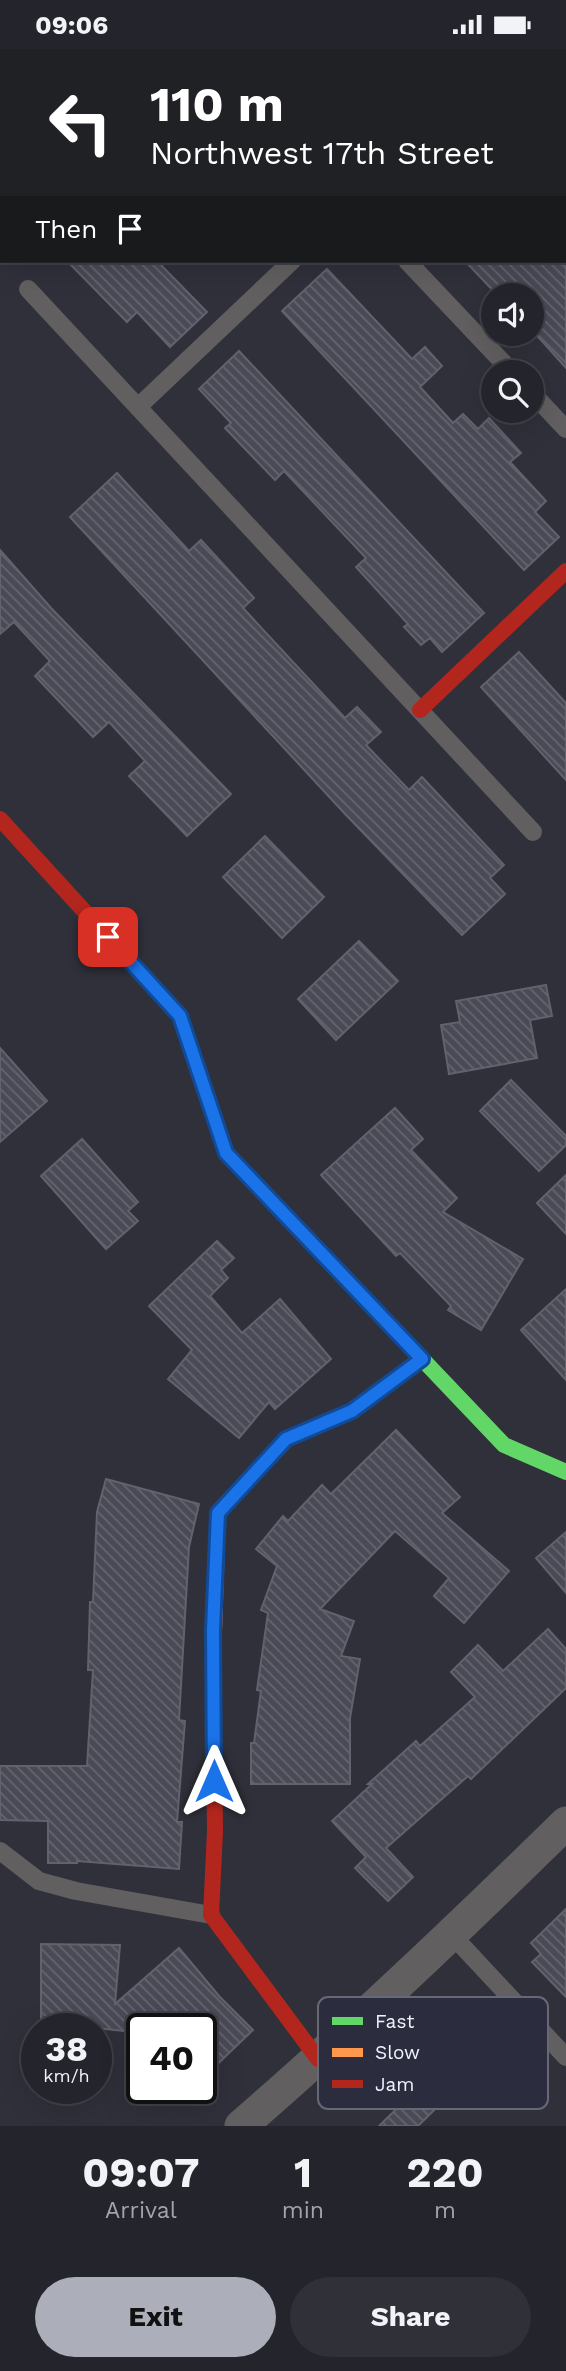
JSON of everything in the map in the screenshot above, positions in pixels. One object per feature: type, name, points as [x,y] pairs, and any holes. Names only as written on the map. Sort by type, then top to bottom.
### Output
[{"type":"street","points":[[420,710],[566,571]]},
{"type":"street","points":[[0,819],[180,1016],[226,1153],[504,1445],[566,1472]]},
{"type":"street","points":[[241,2126],[318,2059],[211,1916],[215,1831],[213,1630],[218,1513],[286,1439],[352,1411],[422,1359]]},
{"type":"street","points":[[385,1997],[566,1823]]},
{"type":"lane","points":[[138,407],[290,263]]},
{"type":"lane","points":[[409,263],[501,360]]},
{"type":"lane","points":[[29,289],[533,832]]},
{"type":"lane","points":[[544,406],[566,429]]},
{"type":"lane","points":[[0,1851],[39,1881],[76,1891],[211,1916]]},
{"type":"lane","points":[[452,1935],[510,1997]]},
{"type":"lane","points":[[548,2038],[566,2057]]},
{"type":"building","points":[[69,263],[159,263],[207,312],[170,347],[137,312],[127,322]]},
{"type":"building","points":[[467,263],[566,263],[566,368],[544,343],[544,283],[486,283]]},
{"type":"building","points":[[327,269],[412,359],[425,347],[442,366],[420,387],[453,423],[463,414],[478,429],[484,423],[494,423],[521,453],[510,462],[546,501],[535,512],[559,537],[524,570],[282,311]]},
{"type":"building","points":[[239,351],[484,613],[442,652],[430,638],[421,645],[404,627],[408,624],[356,567],[366,558],[284,471],[275,480],[225,428],[231,423],[199,389]]},
{"type":"building","points":[[117,473],[189,551],[201,540],[254,598],[243,608],[345,718],[357,707],[381,732],[366,745],[409,790],[422,777],[504,865],[490,878],[505,894],[462,935],[346,815],[70,517]]},
{"type":"building","points":[[0,550],[51,608],[231,794],[187,836],[129,776],[145,761],[109,722],[93,737],[35,676],[50,661],[14,622],[0,634]]},
{"type":"building","points":[[519,652],[566,703],[566,780],[481,687]]},
{"type":"building","points":[[265,836],[324,897],[282,938],[223,877]]},
{"type":"building","points":[[359,941],[398,981],[336,1040],[298,999]]},
{"type":"building","points":[[546,985],[552,1016],[530,1020],[537,1058],[449,1074],[441,1025],[460,1022],[456,1001]]},
{"type":"building","points":[[0,1048],[47,1101],[0,1142]]},
{"type":"building","points":[[511,1080],[566,1136],[566,1145],[539,1171],[480,1111]]},
{"type":"building","points":[[395,1108],[423,1139],[411,1150],[457,1198],[443,1212],[523,1259],[481,1330],[448,1310],[451,1306],[400,1253],[396,1256],[321,1175]]},
{"type":"building","points":[[82,1139],[138,1202],[128,1211],[138,1221],[106,1249],[41,1176]]},
{"type":"building","points":[[566,1175],[566,1234],[537,1203]]},
{"type":"building","points":[[217,1241],[234,1258],[221,1270],[228,1278],[210,1296],[242,1333],[280,1299],[331,1359],[275,1409],[269,1402],[239,1438],[168,1379],[192,1350],[149,1306]]},
{"type":"building","points":[[566,1289],[566,1380],[521,1330]]},
{"type":"building","points":[[396,1430],[460,1497],[442,1513],[509,1571],[464,1623],[434,1596],[449,1578],[395,1531],[320,1609],[354,1621],[341,1656],[360,1659],[350,1718],[350,1784],[251,1784],[251,1743],[254,1743],[261,1691],[257,1690],[268,1613],[261,1610],[277,1566],[256,1549],[283,1516],[288,1521],[322,1485],[331,1494]]},
{"type":"building","points":[[106,1479],[199,1504],[189,1547],[179,1720],[185,1721],[177,1822],[182,1822],[179,1869],[77,1861],[48,1863],[48,1821],[0,1820],[0,1766],[87,1766],[93,1670],[88,1670],[90,1602],[93,1602],[97,1512]]},
{"type":"building","points":[[566,1532],[566,1593],[536,1558]]},
{"type":"building","points":[[548,1629],[566,1649],[566,1688],[471,1779],[468,1776],[386,1848],[413,1877],[388,1901],[355,1868],[366,1857],[332,1821],[416,1741],[420,1746],[475,1697],[451,1672],[478,1645],[503,1671]]},
{"type":"building","points":[[566,1909],[566,1997],[532,1962],[541,1954],[531,1943]]},
{"type":"building","points":[[41,1944],[120,1945],[115,2004],[179,1948],[219,1996],[253,2030],[217,2065],[217,2013],[126,2013],[126,2033],[112,2030],[112,2013],[41,2013]]},
{"type":"building","points":[[396,2109],[435,2109],[418,2126],[379,2126]]},
{"type":"traffic: fast","points":[[267,1196],[504,1445],[566,1472]]},
{"type":"traffic: slow","points":[[213,1662],[218,1512],[287,1439],[352,1411],[422,1359]]},
{"type":"traffic: jam","points":[[420,710],[566,571]]},
{"type":"traffic: jam","points":[[0,819],[180,1016],[226,1153],[267,1196]]},
{"type":"traffic: jam","points":[[213,1662],[215,1831],[211,1915],[318,2059]]},
{"type":"route","points":[[108,937],[180,1016],[226,1153],[422,1359],[352,1411],[286,1439],[218,1513],[213,1630],[214,1781]]}]
